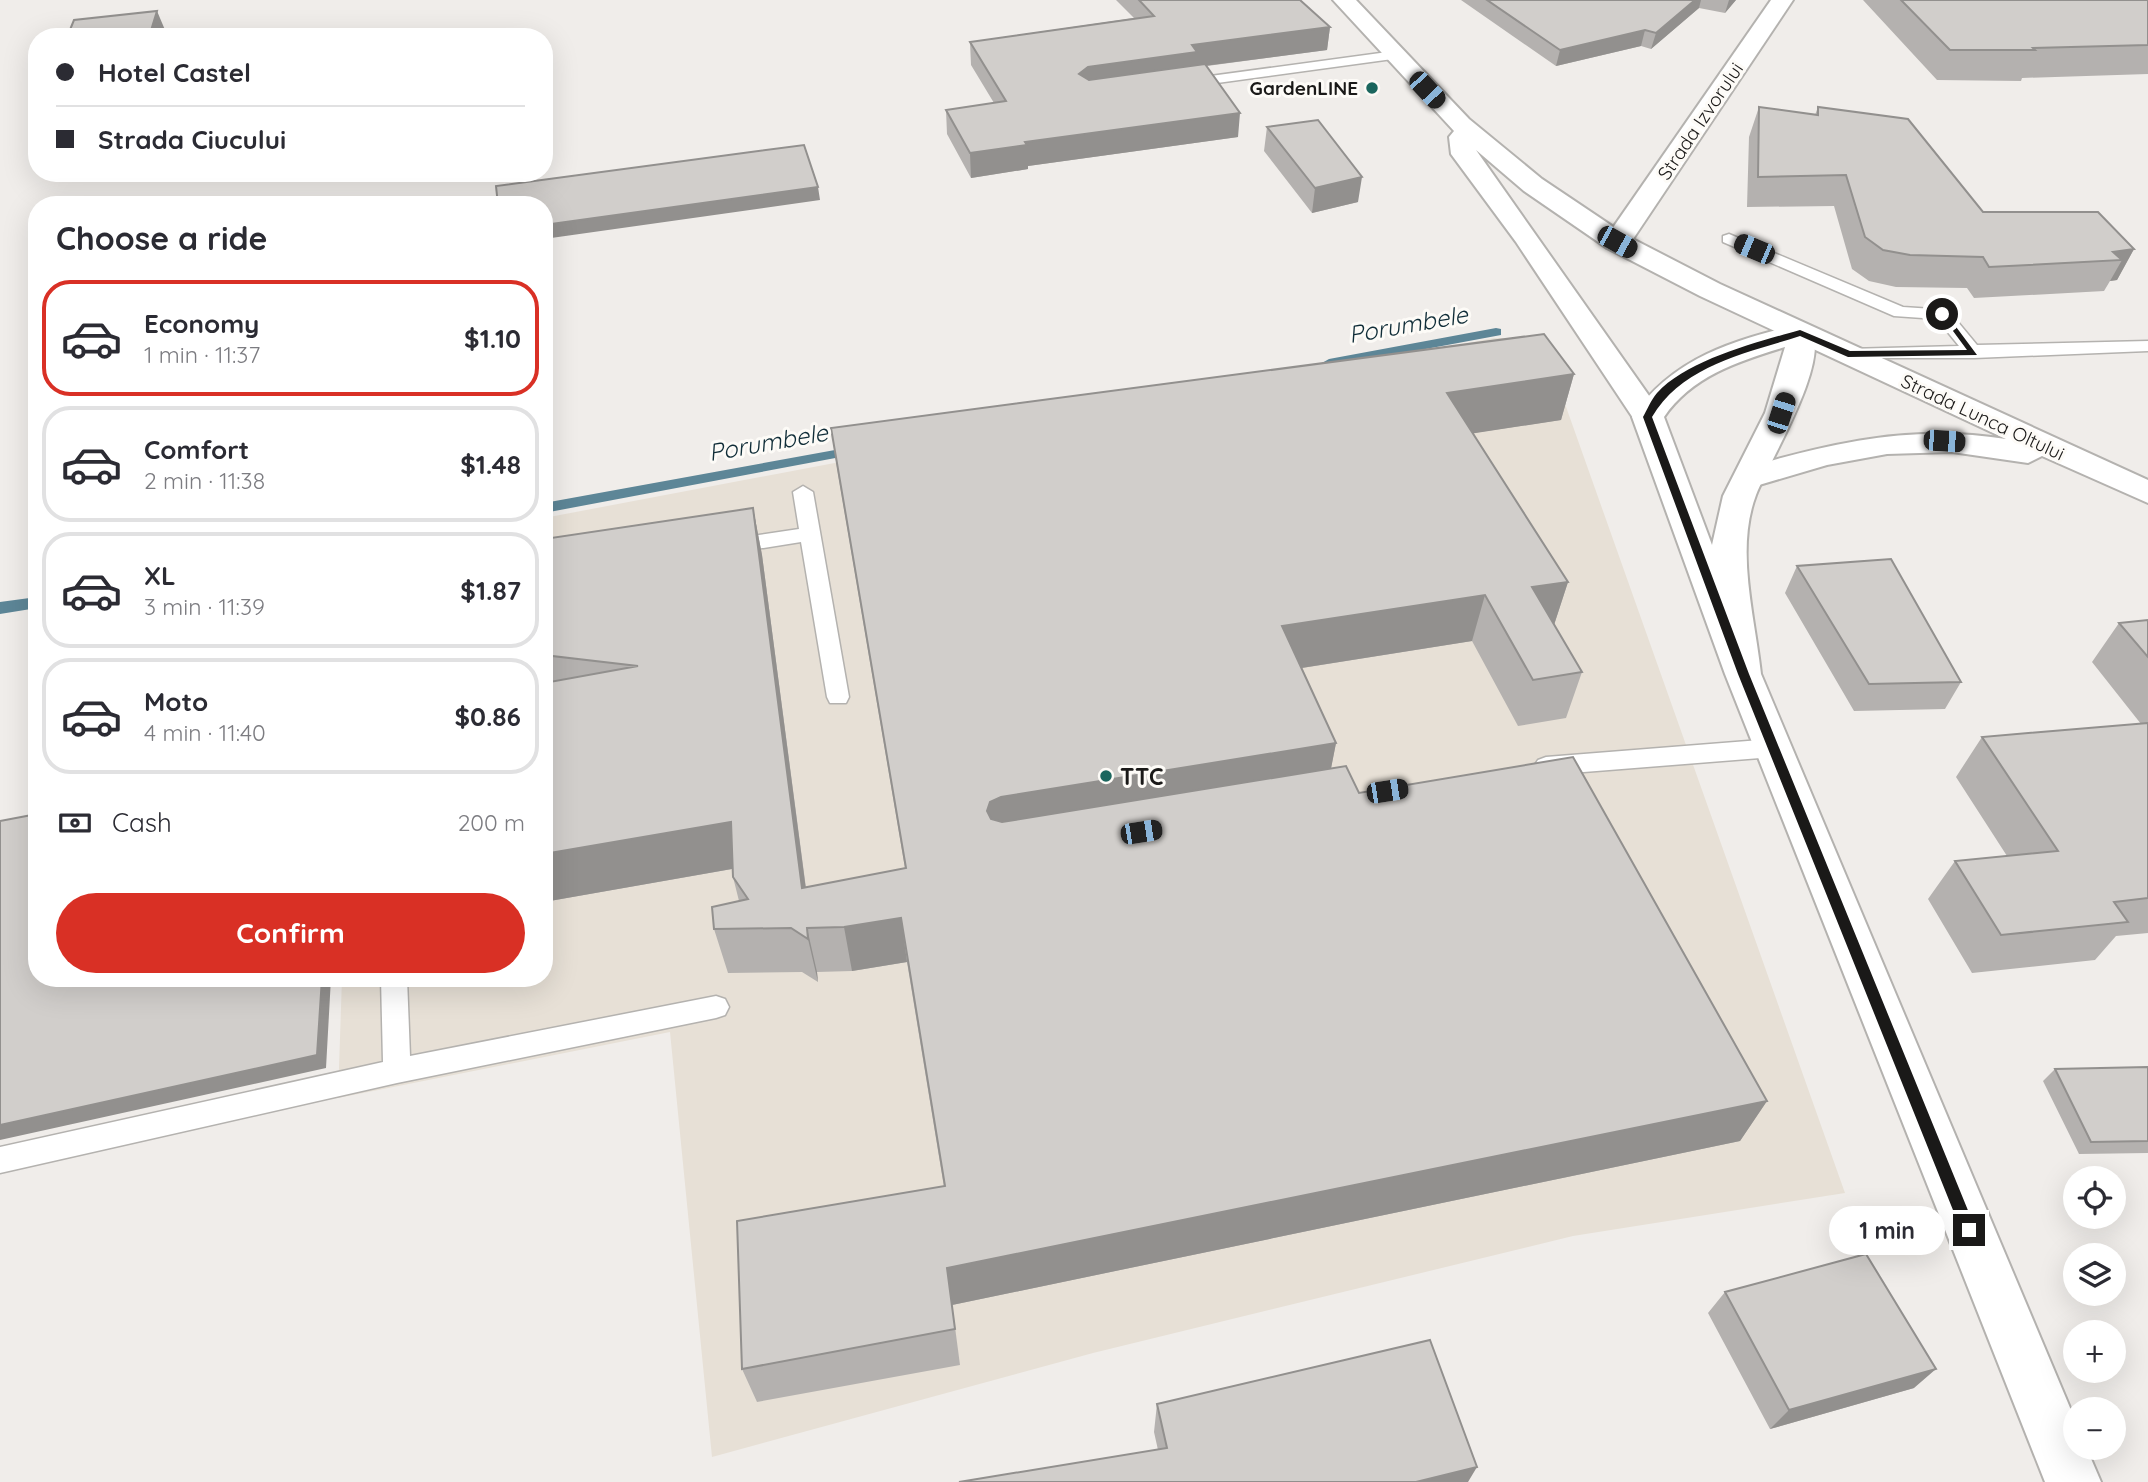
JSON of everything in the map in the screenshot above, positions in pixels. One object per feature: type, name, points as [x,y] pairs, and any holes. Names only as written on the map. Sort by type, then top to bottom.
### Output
[{"type":"main road","name":"Strada Lunca Oltului","points":[[1344,0],[1460,124],[1533,185],[1617,242],[1800,333],[2148,493]]},
{"type":"main road","name":"Strada Izvorului","points":[[1617,242],[1782,0]]},
{"type":"main road","points":[[1460,124],[1464,155],[1527,238],[1648,417],[1743,674],[2073,1482]]},
{"type":"main road","points":[[1648,417],[1660,395],[1692,372],[1717,360],[1800,333],[1800,353],[1781,413],[1739,496],[1729,547],[1743,674]]},
{"type":"main road","points":[[1749,478],[1819,454],[1869,444],[1926,440],[1982,444],[2084,464]]},
{"type":"lane","points":[[1168,86],[1395,55]]},
{"type":"lane","points":[[1729,239],[1900,312],[1942,314],[1974,353]]},
{"type":"lane","points":[[1848,354],[1974,353],[2148,346]]},
{"type":"lane","points":[[803,492],[838,697]]},
{"type":"lane","points":[[717,548],[810,534]]},
{"type":"lane","points":[[1524,768],[1773,748]]},
{"type":"lane","points":[[394,987],[397,1071]]},
{"type":"lane","points":[[0,1160],[397,1071],[716,1007]]},
{"type":"shaded area","points":[[1494,338],[1520,338],[1548,356],[1845,1193],[1573,1236],[1093,1353],[712,1457],[670,1032],[338,1098],[342,987],[553,987],[553,516]]},
{"type":"building","points":[[1139,0],[1300,0],[1330,27],[1192,45],[1197,52],[1088,67],[1079,74],[1089,80],[1205,64],[1240,113],[1025,142],[1027,145],[970,153],[946,110],[1006,101],[970,42],[1154,16]]},
{"type":"building","points":[[1487,0],[1695,0],[1656,33],[1645,30],[1560,50]]},
{"type":"building","points":[[1901,0],[2148,0],[2148,45],[2033,48],[2035,50],[1950,50]]},
{"type":"building","points":[[157,11],[152,28],[71,28],[74,20]]},
{"type":"building","points":[[1759,107],[1818,115],[1818,107],[1908,119],[1983,212],[2098,212],[2134,249],[2113,252],[2122,260],[1989,267],[1983,257],[1910,255],[1883,250],[1865,237],[1846,175],[1758,177]]},
{"type":"building","points":[[1318,120],[1362,177],[1315,188],[1267,127]]},
{"type":"building","points":[[804,145],[818,187],[553,224],[553,196],[497,196],[496,186],[553,182],[553,178]]},
{"type":"building","points":[[1544,334],[1574,374],[1447,393],[1568,582],[1532,587],[1582,672],[1533,680],[1485,595],[1282,626],[1336,743],[1001,797],[990,802],[987,811],[991,819],[1002,822],[1346,766],[1359,793],[1573,757],[1767,1101],[947,1268],[955,1329],[742,1369],[737,1221],[945,1186],[901,918],[844,927],[807,928],[808,939],[791,928],[714,929],[712,907],[748,899],[733,877],[731,822],[553,852],[553,681],[638,666],[553,656],[553,538],[753,508],[802,888],[906,868],[831,428]]},
{"type":"building","points":[[1891,559],[1961,682],[1869,684],[1797,566]]},
{"type":"building","points":[[2148,620],[2148,657],[2119,623]]},
{"type":"building","points":[[2148,723],[2148,898],[2114,902],[2128,922],[2001,935],[1955,861],[2058,851],[1982,737]]},
{"type":"building","points":[[28,816],[28,987],[321,987],[317,1055],[0,1125],[0,821]]},
{"type":"building","points":[[2148,1067],[2148,1141],[2091,1142],[2055,1069]]},
{"type":"building","points":[[1866,1254],[1936,1369],[1789,1410],[1725,1292]]},
{"type":"building","points":[[1430,1340],[1477,1467],[1416,1482],[959,1482],[1167,1448],[1157,1404]]},
{"type":"waterway","name":"Porumbele","points":[[1329,363],[1496,332]]},
{"type":"waterway","name":"Porumbele","points":[[553,506],[857,450]]},
{"type":"waterway","name":"Porumbele","points":[[0,608],[28,603]]},
{"type":"place","name":"GardenLINE","points":[[1372,88]]},
{"type":"place","name":"TTC","points":[[1106,776]]},
{"type":"route","points":[[1942,314],[1974,353],[1848,354],[1800,333],[1753,347],[1692,372],[1660,395],[1648,417],[1743,674],[1969,1230]]}]
